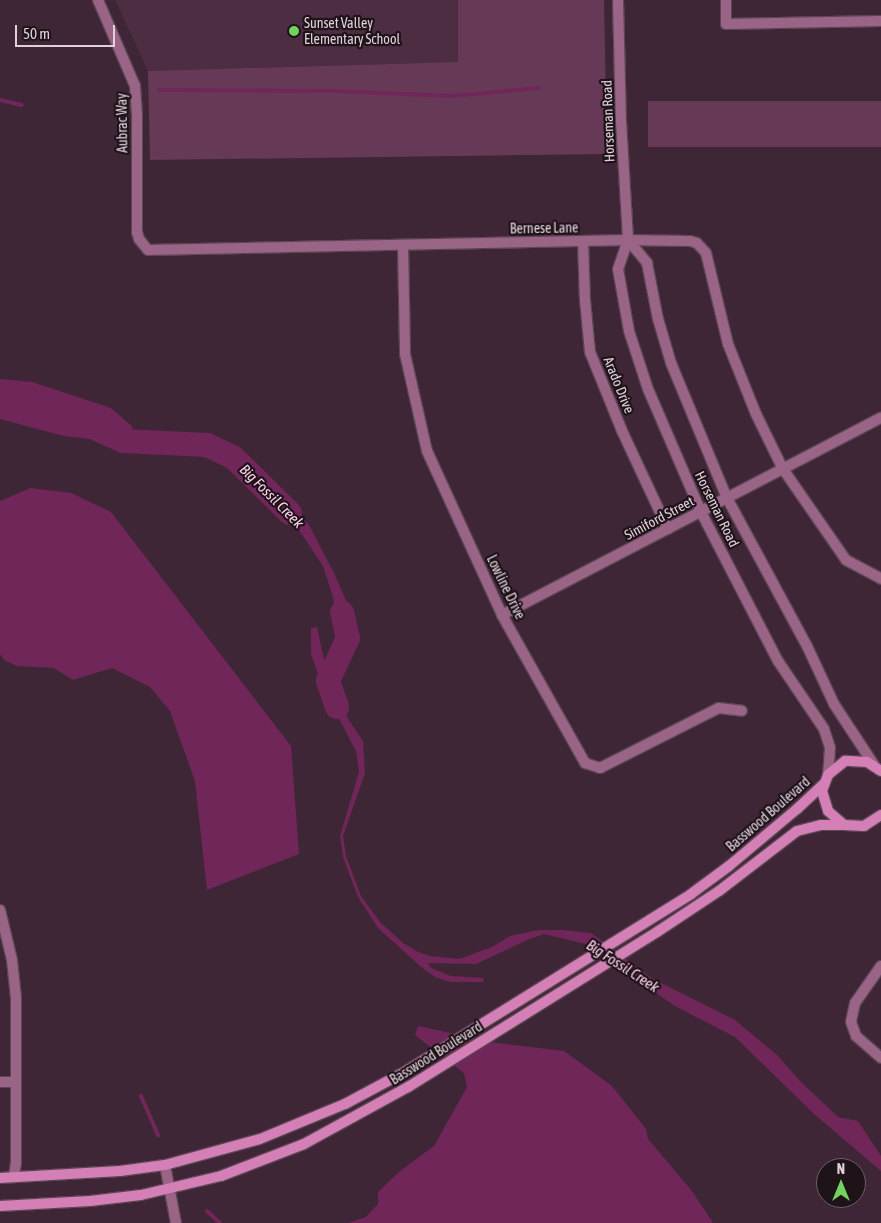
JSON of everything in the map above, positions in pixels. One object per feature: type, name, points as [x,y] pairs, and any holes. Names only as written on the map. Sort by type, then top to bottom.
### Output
[{"type":"main road","name":"Basswood Boulevard","points":[[0,1178],[120,1171],[164,1165],[208,1155],[286,1129],[345,1104],[401,1074],[644,924],[729,866],[797,809],[845,761],[860,760],[879,769]]},
{"type":"main road","points":[[826,779],[823,798],[828,811],[844,825]]},
{"type":"main road","name":"Basswood Boulevard","points":[[0,1206],[115,1199],[169,1189],[241,1170],[304,1144],[408,1087],[657,932],[719,890],[796,831],[821,825],[864,826],[878,819]]},
{"type":"street","name":"Aubrac Way","points":[[98,0],[135,86],[137,116],[137,232],[139,240],[148,250]]},
{"type":"street","name":"Horseman Road","points":[[618,0],[621,121],[628,240],[618,269],[629,331],[648,389],[701,512],[778,661],[824,729],[830,748],[826,779]]},
{"type":"street","points":[[726,0],[726,24],[881,21]]},
{"type":"street","name":"Bernese Lane","points":[[148,250],[628,240],[690,241],[697,243],[706,253],[728,344],[756,414],[783,469],[846,560],[881,579]]},
{"type":"street","name":"Horseman Road","points":[[628,240],[648,263],[658,319],[671,363],[727,498],[807,646],[834,704],[879,769]]},
{"type":"street","name":"Arado Drive","points":[[582,241],[584,300],[590,352],[622,431],[668,529]]},
{"type":"street","name":"Lowline Drive","points":[[403,244],[405,354],[427,450],[502,615],[584,763],[600,768],[719,708],[742,711]]},
{"type":"street","name":"Simiford Street","points":[[502,615],[881,418]]},
{"type":"street","points":[[0,910],[3,943],[12,960],[16,997],[16,1163],[14,1176]]},
{"type":"street","points":[[881,966],[855,1003],[851,1022],[856,1036],[881,1058]]},
{"type":"street","points":[[0,1082],[15,1082]]},
{"type":"street","points":[[164,1165],[176,1223]]},
{"type":"shaded area","name":"Sunset Valley Elementary School","points":[[115,0],[458,0],[459,62],[148,71]]},
{"type":"shaded area","points":[[458,0],[604,0],[607,154],[150,160],[148,71],[458,62]]},
{"type":"shaded area","points":[[648,101],[881,101],[881,147],[648,147]]},
{"type":"water","points":[[0,379],[32,382],[111,408],[133,427],[128,434],[99,440],[64,436],[0,419]]},
{"type":"water","points":[[31,488],[71,493],[111,512],[291,746],[299,854],[207,890],[195,781],[170,711],[150,687],[112,668],[73,680],[54,668],[17,666],[4,660],[0,654],[0,501]]},
{"type":"water","points":[[274,490],[309,525],[334,573],[348,605],[355,639],[349,650],[336,625],[333,597],[323,566],[299,530],[273,505],[267,491]]},
{"type":"water","points":[[317,627],[327,673],[340,697],[348,719],[363,741],[365,773],[343,836],[346,856],[361,896],[380,922],[403,943],[418,952],[430,956],[459,959],[492,947],[510,936],[538,930],[591,933],[653,979],[735,1020],[778,1056],[800,1081],[838,1117],[858,1121],[881,1156],[881,1171],[814,1114],[735,1037],[675,1006],[586,944],[544,934],[476,964],[428,963],[431,968],[451,976],[483,978],[484,982],[450,982],[435,977],[421,967],[378,928],[358,897],[343,857],[340,836],[359,772],[356,751],[323,688],[311,654],[311,628]]},
{"type":"water","points":[[418,1026],[497,1043],[564,1051],[612,1086],[646,1129],[648,1139],[692,1191],[713,1223],[348,1223],[366,1217],[378,1204],[378,1192],[400,1171],[434,1146],[467,1087],[464,1073],[415,1035]]},
{"type":"waterway","points":[[159,90],[335,91],[450,96],[539,88]]},
{"type":"waterway","points":[[0,100],[21,105]]},
{"type":"waterway","name":"Big Fossil Creek","points":[[86,424],[123,441],[207,445],[233,457],[290,513]]},
{"type":"waterway","name":"Big Fossil Creek","points":[[337,707],[328,681],[348,638],[342,613]]},
{"type":"waterway","points":[[141,1096],[158,1135]]},
{"type":"waterway","points":[[207,1211],[220,1223]]},
{"type":"place","name":"Sunset Valley Elementary School","points":[[294,31]]}]
